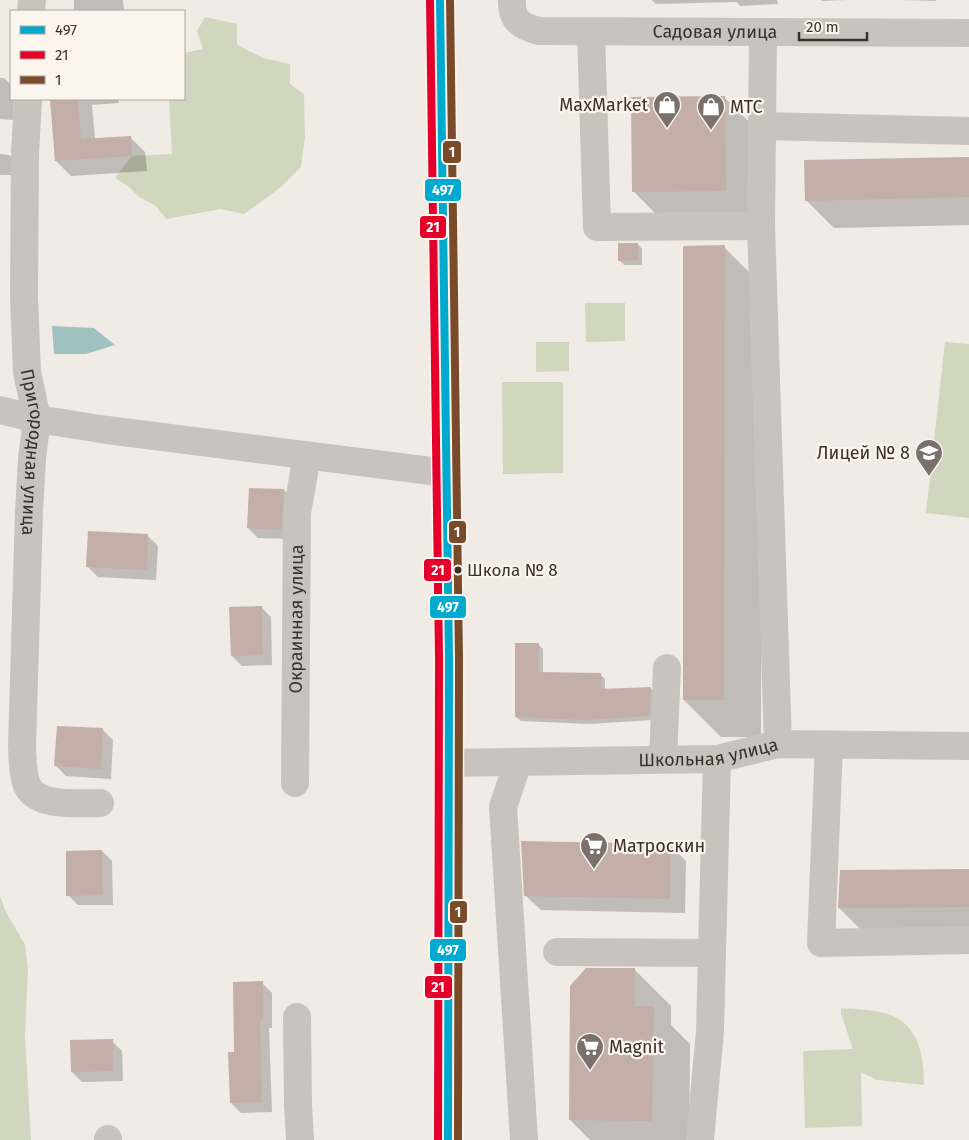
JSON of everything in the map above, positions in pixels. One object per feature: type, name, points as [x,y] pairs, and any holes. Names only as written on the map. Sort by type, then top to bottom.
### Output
[{"type":"main road","points":[[440,0],[449,649],[448,1140]]},
{"type":"street","name":"Садовая улица","points":[[512,0],[512,9],[518,22],[527,28],[539,31],[969,33]]},
{"type":"street","points":[[591,32],[597,227],[761,226]]},
{"type":"street","points":[[763,33],[761,226],[778,744]]},
{"type":"street","name":"Пригородная улица","points":[[28,100],[25,154],[24,297],[27,372],[37,419],[32,458],[29,512],[22,746],[24,772],[29,788],[39,797],[56,802],[100,803]]},
{"type":"street","points":[[762,126],[969,131]]},
{"type":"street","points":[[0,410],[37,419],[447,473]]},
{"type":"street","name":"Окраинная улица","points":[[295,783],[297,513],[307,456]]},
{"type":"street","points":[[664,759],[667,668]]},
{"type":"street","name":"Школьная улица","points":[[448,763],[717,759],[778,744],[969,746]]},
{"type":"street","points":[[829,745],[821,943],[969,940]]},
{"type":"street","points":[[700,1140],[710,1031],[717,759]]},
{"type":"street","points":[[518,762],[503,807],[524,1140]]},
{"type":"street","points":[[557,952],[712,952]]},
{"type":"street","points":[[297,1017],[300,1140]]},
{"type":"green space","points":[[205,17],[237,24],[237,45],[263,58],[290,64],[290,84],[304,94],[305,137],[301,167],[281,187],[244,214],[221,209],[166,219],[156,206],[139,197],[128,186],[115,178],[132,156],[172,154],[169,100],[185,100],[185,53],[203,49],[197,31]]},
{"type":"green space","points":[[585,303],[625,303],[625,341],[586,342]]},
{"type":"green space","points":[[536,342],[569,342],[569,371],[536,372]]},
{"type":"green space","points":[[945,342],[969,344],[969,518],[926,513]]},
{"type":"green space","points":[[502,382],[563,382],[563,473],[503,474]]},
{"type":"green space","points":[[0,896],[5,910],[25,945],[28,969],[25,1035],[31,1140],[0,1140]]},
{"type":"green space","points":[[841,1008],[868,1010],[890,1015],[910,1029],[919,1046],[923,1065],[924,1085],[877,1080],[861,1072],[862,1126],[805,1128],[803,1051],[853,1049],[841,1014]]},
{"type":"water","points":[[52,326],[94,328],[115,345],[86,354],[54,354]]},
{"type":"building","points":[[725,96],[726,191],[632,192],[631,97]]},
{"type":"building","points":[[50,100],[78,100],[81,139],[131,136],[132,156],[55,161]]},
{"type":"building","points":[[969,157],[969,197],[805,201],[804,160]]},
{"type":"building","points":[[618,243],[638,243],[638,260],[618,261]]},
{"type":"building","points":[[725,245],[724,700],[683,700],[683,246]]},
{"type":"building","points":[[249,488],[284,489],[281,530],[247,528]]},
{"type":"building","points":[[88,531],[148,534],[147,570],[86,567]]},
{"type":"building","points":[[262,606],[263,655],[231,656],[229,607]]},
{"type":"building","points":[[515,643],[539,643],[538,672],[601,673],[601,689],[651,687],[649,716],[584,720],[515,717]]},
{"type":"building","points":[[57,726],[103,728],[101,769],[54,766]]},
{"type":"building","name":"Матроскин","points":[[521,841],[671,844],[670,899],[524,896]]},
{"type":"building","points":[[102,850],[103,895],[66,896],[66,851]]},
{"type":"building","points":[[969,869],[969,907],[838,908],[840,870]]},
{"type":"building","points":[[586,968],[635,968],[634,1006],[654,1006],[652,1121],[569,1120],[570,986]]},
{"type":"building","points":[[263,981],[263,1019],[260,1019],[262,1102],[230,1103],[228,1052],[234,1052],[233,982]]},
{"type":"building","points":[[113,1039],[113,1071],[71,1072],[70,1040]]},
{"type":"transit line","name":"21","points":[[430,0],[439,659],[438,1140]]},
{"type":"transit line","name":"497","points":[[440,0],[449,659],[448,1140]]},
{"type":"transit line","name":"1","points":[[450,0],[459,659],[458,1140]]},
{"type":"place","name":"MaxMarket","points":[[667,129]]},
{"type":"place","name":"МТС","points":[[711,131]]},
{"type":"place","name":"Лицей № 8","points":[[929,477]]},
{"type":"place","name":"Школа № 8","points":[[458,570]]},
{"type":"place","name":"Матроскин","points":[[594,870]]},
{"type":"place","name":"Magnit","points":[[590,1071]]}]
